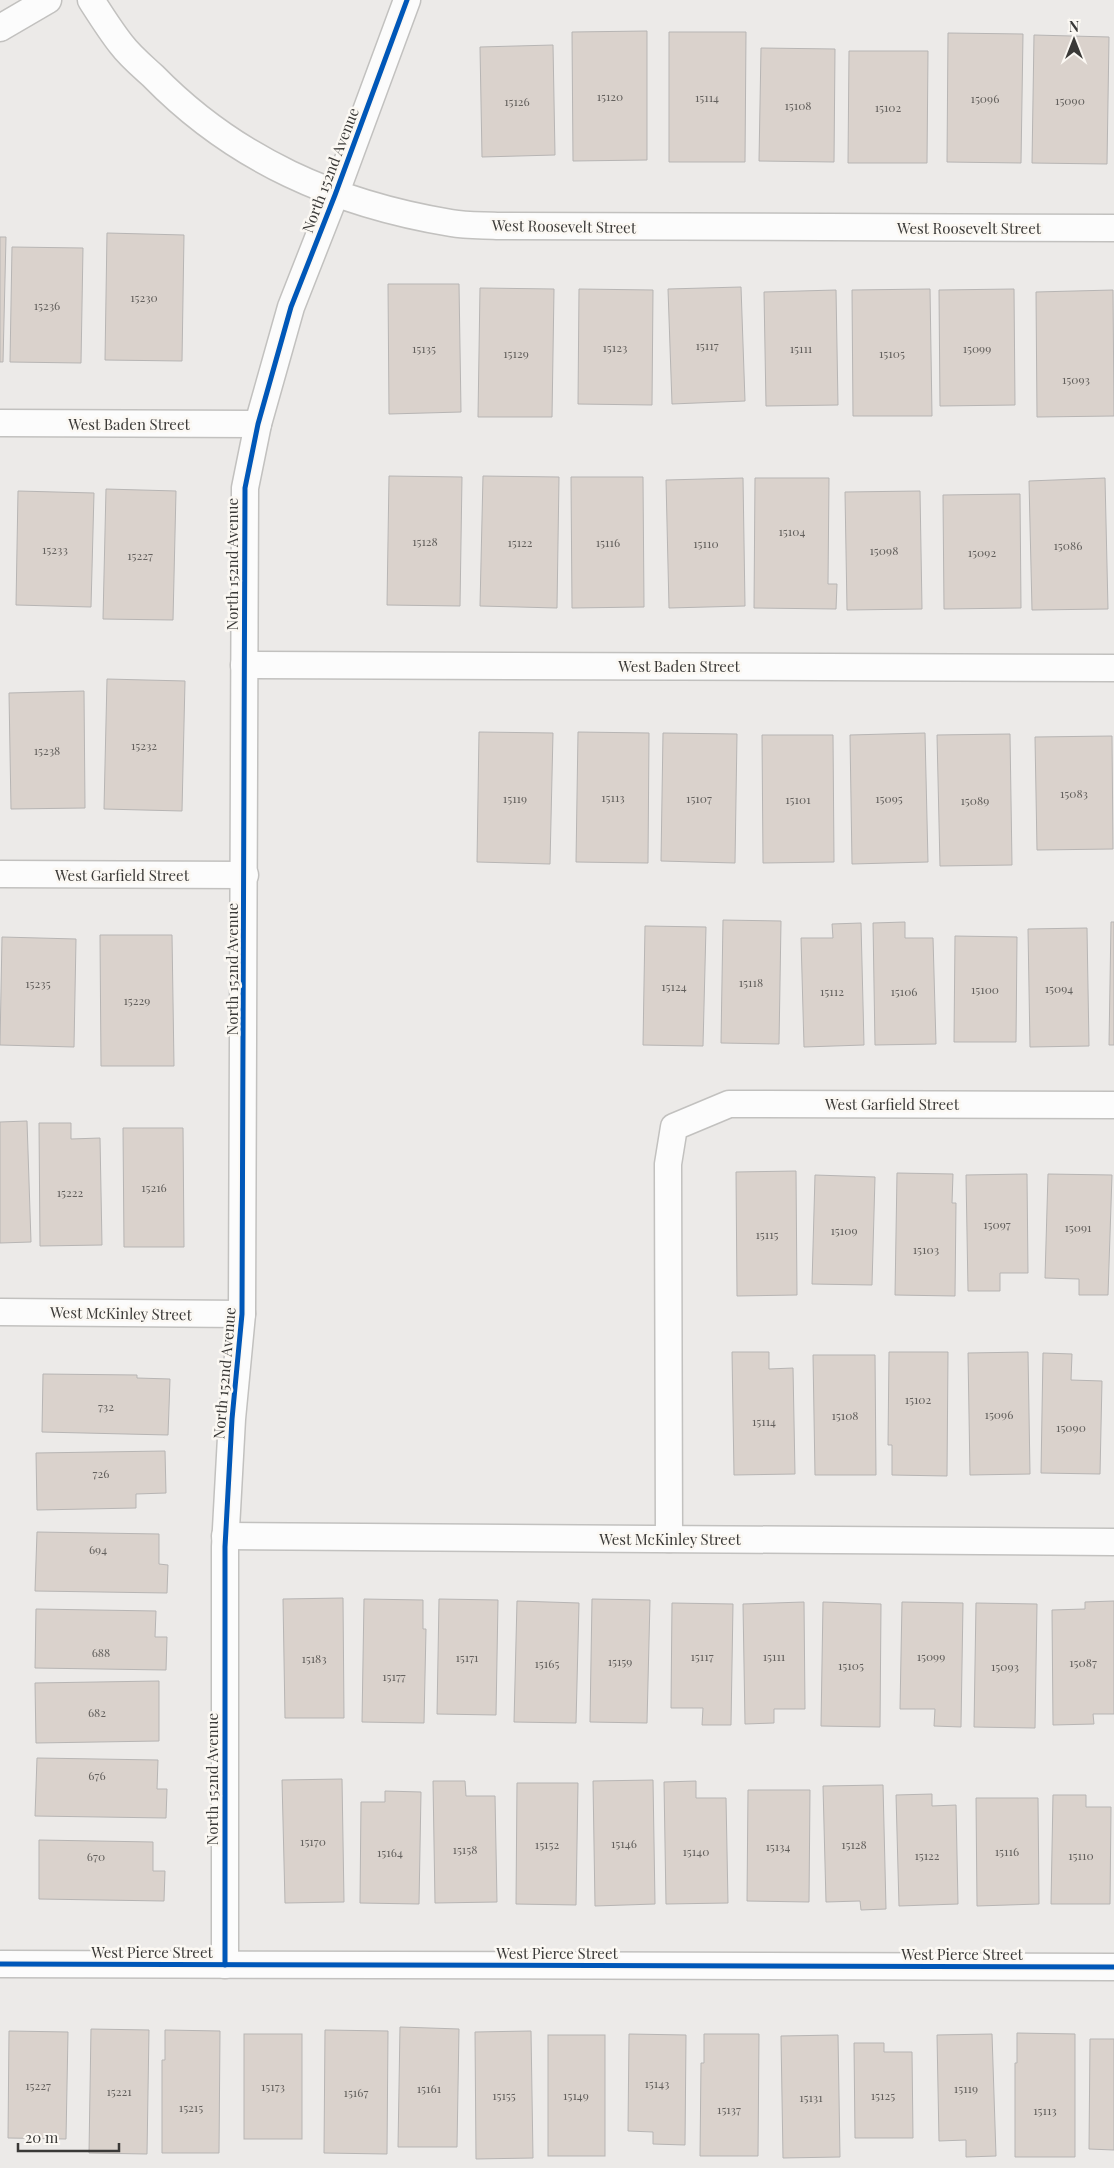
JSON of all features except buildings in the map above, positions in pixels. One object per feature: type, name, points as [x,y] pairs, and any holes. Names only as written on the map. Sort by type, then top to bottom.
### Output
[{"type":"street","points":[[0,28],[48,0]]},
{"type":"street","name":"West Roosevelt Street","points":[[90,0],[121,44],[180,104],[226,139],[278,170],[335,195],[396,212],[452,223],[500,226],[1114,228]]},
{"type":"street","name":"North 152nd Avenue","points":[[225,1965],[225,1536],[232,1419],[242,1314],[245,488],[258,424],[291,307],[335,195],[406,0]]},
{"type":"street","name":"West Baden Street","points":[[0,424],[258,424]]},
{"type":"street","name":"West Baden Street","points":[[244,665],[1114,668]]},
{"type":"street","name":"West Garfield Street","points":[[0,874],[245,875]]},
{"type":"street","name":"West Garfield Street","points":[[670,1539],[668,1164],[674,1127],[730,1104],[1114,1105]]},
{"type":"street","name":"West McKinley Street","points":[[0,1312],[242,1314]]},
{"type":"street","name":"West McKinley Street","points":[[225,1536],[1114,1542]]},
{"type":"street","name":"West Pierce Street","points":[[0,1964],[1114,1967]]},
{"type":"cycle path","points":[[225,1965],[225,1547],[232,1419],[242,1314],[245,488],[258,424],[291,307],[335,195],[407,0]]},
{"type":"cycle path","points":[[0,1964],[1114,1967]]}]
